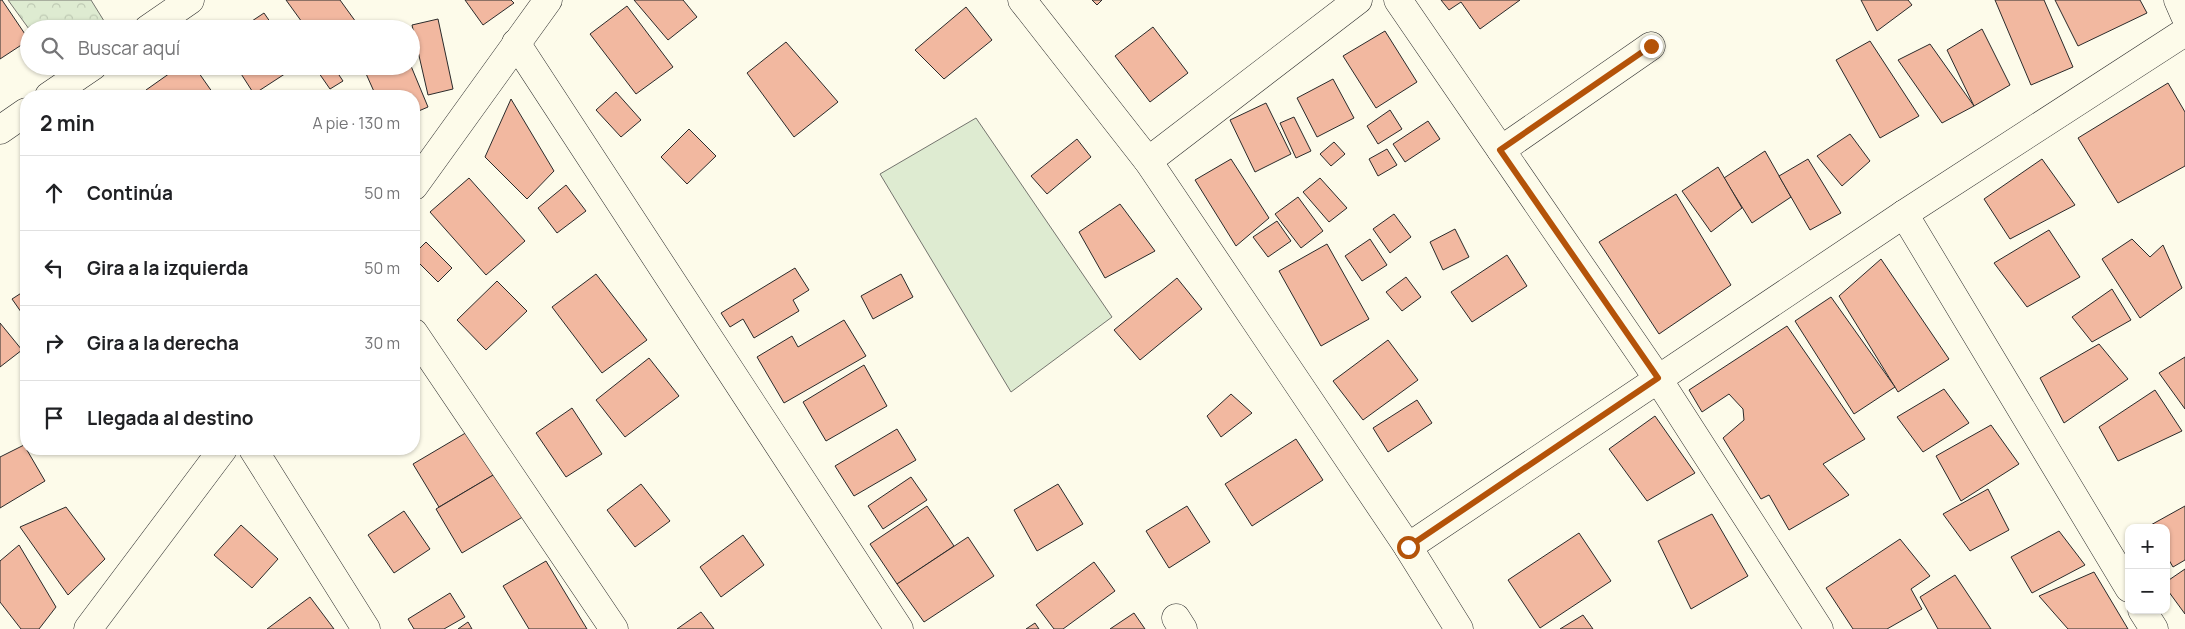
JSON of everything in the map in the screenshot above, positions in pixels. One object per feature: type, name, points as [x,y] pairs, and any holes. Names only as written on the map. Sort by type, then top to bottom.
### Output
[{"type":"street","points":[[161,20],[190,0]]},
{"type":"street","points":[[420,178],[548,0]]},
{"type":"street","points":[[1022,0],[1148,161],[1408,547],[1459,629]]},
{"type":"street","points":[[1148,161],[1358,0]]},
{"type":"street","points":[[1398,0],[1658,378],[1819,629]]},
{"type":"street","points":[[2178,0],[2185,16]]},
{"type":"street","points":[[1408,547],[1904,214],[2185,32]]},
{"type":"street","points":[[516,43],[899,629]]},
{"type":"street","points":[[1500,150],[1651,46]]},
{"type":"street","points":[[58,90],[80,75]]},
{"type":"street","points":[[0,130],[20,116]]},
{"type":"street","points":[[1904,214],[2125,581]]},
{"type":"street","points":[[420,342],[614,629]]},
{"type":"street","points":[[97,625],[219,455]]},
{"type":"street","points":[[257,455],[366,629]]},
{"type":"street","points":[[2145,614],[2154,629]]},
{"type":"green space","points":[[8,0],[91,0],[103,20],[22,20]]},
{"type":"green space","points":[[976,118],[1112,317],[1011,392],[880,174]]},
{"type":"building","points":[[0,0],[2,0],[20,27],[20,46],[0,59]]},
{"type":"building","points":[[286,0],[340,0],[354,20],[300,20]]},
{"type":"building","points":[[465,0],[511,0],[514,3],[483,25]]},
{"type":"building","points":[[634,0],[683,0],[697,17],[668,40]]},
{"type":"building","points":[[1092,0],[1102,0],[1097,5]]},
{"type":"building","points":[[1441,0],[1520,0],[1480,29],[1461,2],[1449,10]]},
{"type":"building","points":[[1861,0],[1908,0],[1912,5],[1877,31]]},
{"type":"building","points":[[1995,0],[2044,0],[2073,67],[2031,85]]},
{"type":"building","points":[[2055,0],[2140,0],[2147,13],[2078,46]]},
{"type":"building","points":[[627,6],[673,67],[636,94],[590,34]]},
{"type":"building","points":[[966,7],[992,40],[944,79],[915,50]]},
{"type":"building","points":[[264,13],[269,20],[254,20]]},
{"type":"building","points":[[438,19],[453,89],[428,95],[420,60],[420,23]]},
{"type":"building","points":[[1153,27],[1188,73],[1150,102],[1115,56]]},
{"type":"building","points":[[1982,29],[2010,85],[1974,106],[1947,50]]},
{"type":"building","points":[[1385,31],[1417,82],[1376,108],[1343,56]]},
{"type":"building","points":[[1870,41],[1919,116],[1880,138],[1836,60]]},
{"type":"building","points":[[786,42],[838,102],[794,137],[747,73]]},
{"type":"building","points":[[1930,44],[1974,106],[1942,123],[1898,60]]},
{"type":"building","points":[[167,75],[200,75],[211,90],[146,90]]},
{"type":"building","points":[[242,75],[283,75],[260,90],[251,90]]},
{"type":"building","points":[[320,75],[339,75],[343,81],[330,89]]},
{"type":"building","points":[[367,75],[415,75],[428,107],[420,110],[420,90],[373,90]]},
{"type":"building","points":[[1333,79],[1354,118],[1317,137],[1297,98]]},
{"type":"building","points":[[2168,83],[2185,112],[2185,166],[2118,203],[2078,138]]},
{"type":"building","points":[[616,92],[641,120],[621,137],[596,110]]},
{"type":"building","points":[[511,99],[554,171],[527,199],[485,157]]},
{"type":"building","points":[[1266,103],[1291,154],[1255,172],[1230,120]]},
{"type":"building","points":[[1390,110],[1402,129],[1378,144],[1367,126]]},
{"type":"building","points":[[1294,117],[1311,151],[1296,158],[1280,123]]},
{"type":"building","points":[[1428,121],[1440,139],[1405,162],[1393,144]]},
{"type":"building","points":[[689,129],[716,156],[687,184],[661,157]]},
{"type":"building","points":[[1850,134],[1870,161],[1842,186],[1817,156]]},
{"type":"building","points":[[1077,139],[1091,157],[1047,194],[1031,176]]},
{"type":"building","points":[[1334,142],[1345,154],[1331,166],[1320,154]]},
{"type":"building","points":[[1387,149],[1397,165],[1378,176],[1369,159]]},
{"type":"building","points":[[1765,151],[1791,197],[1752,223],[1724,178]]},
{"type":"building","points":[[1231,159],[1269,218],[1236,246],[1195,180]]},
{"type":"building","points":[[1808,159],[1841,213],[1810,230],[1779,176]]},
{"type":"building","points":[[2042,159],[2075,205],[2010,239],[1984,199]]},
{"type":"building","points":[[1718,167],[1742,208],[1711,232],[1682,191]]},
{"type":"building","points":[[469,178],[525,241],[486,275],[430,212]]},
{"type":"building","points":[[1320,178],[1347,208],[1329,222],[1303,192]]},
{"type":"building","points":[[566,185],[586,211],[557,233],[538,208]]},
{"type":"building","points":[[1676,194],[1731,285],[1659,334],[1599,242]]},
{"type":"building","points":[[1298,197],[1323,231],[1301,248],[1275,214]]},
{"type":"building","points":[[1120,204],[1155,251],[1105,278],[1079,232]]},
{"type":"building","points":[[1394,214],[1411,237],[1390,253],[1373,229]]},
{"type":"building","points":[[1277,221],[1291,241],[1268,257],[1253,237]]},
{"type":"building","points":[[1455,229],[1469,257],[1443,270],[1430,242]]},
{"type":"building","points":[[2049,230],[2080,277],[2027,307],[1994,263]]},
{"type":"building","points":[[1370,239],[1387,265],[1362,281],[1345,256]]},
{"type":"building","points":[[2132,239],[2150,257],[2163,245],[2182,288],[2140,318],[2102,259]]},
{"type":"building","points":[[426,242],[452,268],[438,282],[420,264],[420,248]]},
{"type":"building","points":[[1327,244],[1369,319],[1321,346],[1279,271]]},
{"type":"building","points":[[1507,255],[1527,286],[1472,322],[1451,292]]},
{"type":"building","points":[[1881,259],[1949,359],[1898,392],[1839,296]]},
{"type":"building","points":[[795,268],[809,290],[793,300],[799,311],[754,338],[743,319],[730,327],[721,313]]},
{"type":"building","points":[[596,274],[647,340],[602,373],[552,307]]},
{"type":"building","points":[[901,274],[913,297],[873,319],[861,296]]},
{"type":"building","points":[[1406,277],[1421,297],[1402,311],[1386,292]]},
{"type":"building","points":[[1177,278],[1202,309],[1140,360],[1114,330]]},
{"type":"building","points":[[497,281],[527,311],[486,350],[457,320]]},
{"type":"building","points":[[2112,289],[2131,320],[2092,342],[2072,317]]},
{"type":"building","points":[[20,294],[20,310],[12,299]]},
{"type":"building","points":[[1831,297],[1895,387],[1854,414],[1795,321]]},
{"type":"building","points":[[844,320],[866,356],[784,403],[757,357],[792,336],[798,347]]},
{"type":"building","points":[[0,323],[20,348],[20,352],[0,367]]},
{"type":"building","points":[[1787,326],[1865,439],[1823,464],[1849,495],[1789,530],[1769,495],[1761,499],[1723,438],[1744,420],[1743,409],[1729,394],[1702,412],[1689,390]]},
{"type":"building","points":[[1388,340],[1418,380],[1363,420],[1333,381]]},
{"type":"building","points":[[2099,344],[2128,379],[2064,423],[2040,378]]},
{"type":"building","points":[[2185,357],[2185,409],[2159,373]]},
{"type":"building","points":[[649,358],[679,396],[625,437],[596,400]]},
{"type":"building","points":[[864,365],[887,406],[826,441],[803,402]]},
{"type":"building","points":[[1944,389],[1969,423],[1923,452],[1897,417]]},
{"type":"building","points":[[2155,390],[2182,431],[2118,461],[2099,427]]},
{"type":"building","points":[[1231,394],[1252,413],[1221,437],[1207,416]]},
{"type":"building","points":[[1417,400],[1432,423],[1388,452],[1373,428]]},
{"type":"building","points":[[572,408],[602,454],[566,477],[536,433]]},
{"type":"building","points":[[1655,416],[1695,473],[1647,501],[1609,449]]},
{"type":"building","points":[[1991,425],[2019,464],[1961,501],[1936,456]]},
{"type":"building","points":[[474,428],[500,471],[439,507],[413,464]]},
{"type":"building","points":[[897,429],[916,460],[854,496],[835,466]]},
{"type":"building","points":[[1296,439],[1323,480],[1252,526],[1225,484]]},
{"type":"building","points":[[20,447],[20,455],[30,455],[45,481],[0,508],[0,457]]},
{"type":"building","points":[[500,471],[526,515],[462,553],[436,509]]},
{"type":"building","points":[[911,477],[927,500],[883,529],[868,506]]},
{"type":"building","points":[[641,484],[670,521],[635,547],[607,510]]},
{"type":"building","points":[[1058,484],[1083,524],[1037,551],[1014,510]]},
{"type":"building","points":[[1988,489],[2009,530],[1970,551],[1943,514]]},
{"type":"building","points":[[927,506],[954,546],[897,584],[870,544]]},
{"type":"building","points":[[1187,506],[1210,542],[1169,568],[1146,531]]},
{"type":"building","points":[[2185,506],[2185,560],[2173,567],[2170,562],[2170,524],[2153,524]]},
{"type":"building","points":[[66,507],[105,559],[68,595],[20,527]]},
{"type":"building","points":[[404,511],[430,549],[394,573],[368,535]]},
{"type":"building","points":[[1712,514],[1748,576],[1691,609],[1658,541]]},
{"type":"building","points":[[241,525],[278,559],[252,588],[214,555]]},
{"type":"building","points":[[2059,531],[2085,565],[2032,593],[2011,557]]},
{"type":"building","points":[[1579,533],[1611,581],[1540,628],[1508,580]]},
{"type":"building","points":[[743,535],[764,565],[721,597],[700,567]]},
{"type":"building","points":[[968,537],[994,576],[924,622],[897,584]]},
{"type":"building","points":[[1900,539],[1930,576],[1911,589],[1922,609],[1887,629],[1853,629],[1826,588]]},
{"type":"building","points":[[19,545],[56,607],[39,629],[21,629],[0,602],[0,561]]},
{"type":"building","points":[[546,561],[587,629],[529,629],[503,586]]},
{"type":"building","points":[[1094,562],[1115,591],[1063,629],[1054,629],[1036,605]]},
{"type":"building","points":[[2185,569],[2185,614],[2170,593],[2170,579]]},
{"type":"building","points":[[2094,572],[2128,629],[2068,629],[2039,596]]},
{"type":"building","points":[[1955,575],[1991,629],[1938,629],[1920,597]]},
{"type":"building","points":[[450,593],[465,617],[444,629],[414,629],[408,619]]},
{"type":"building","points":[[310,597],[334,629],[267,629]]},
{"type":"building","points":[[701,612],[714,629],[677,629]]},
{"type":"building","points":[[1134,613],[1145,629],[1110,629]]},
{"type":"building","points":[[1583,615],[1593,629],[1560,629]]},
{"type":"building","points":[[468,622],[472,629],[458,629]]},
{"type":"building","points":[[1035,623],[1039,629],[1026,629]]},
{"type":"route","points":[[1408,547],[1658,378],[1500,150],[1651,46]]}]
